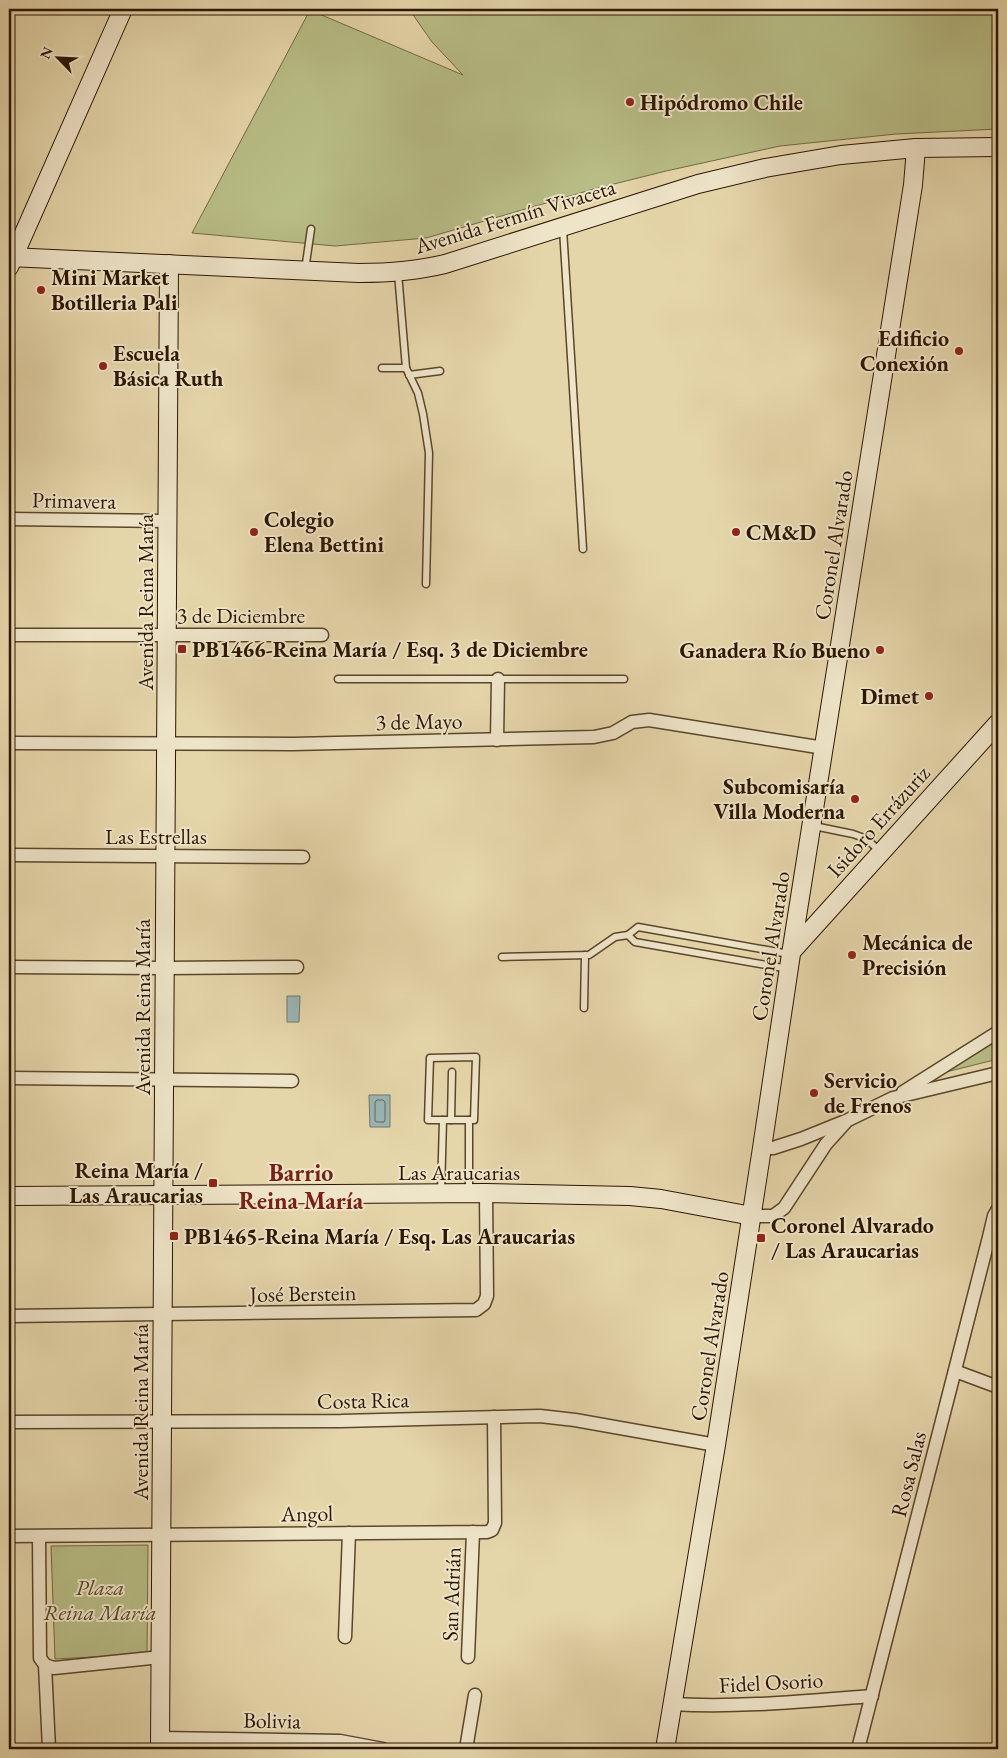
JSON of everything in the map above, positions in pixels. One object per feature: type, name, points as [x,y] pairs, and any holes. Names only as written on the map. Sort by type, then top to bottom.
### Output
[{"type":"street","points":[[10,260],[123,9]]},
{"type":"street","name":"Avenida Fermín Vivaceta","points":[[10,260],[170,264],[359,273],[398,272],[445,264],[698,184],[757,170],[841,156],[916,148],[998,147]]},
{"type":"street","name":"Coronel Alvarado","points":[[665,1749],[752,1216],[790,958],[913,186],[916,148]]},
{"type":"street","name":"Avenida Reina María","points":[[160,1744],[170,264]]},
{"type":"street","name":"Primavera","points":[[9,519],[168,521]]},
{"type":"street","name":"3 de Diciembre","points":[[9,635],[322,635]]},
{"type":"street","points":[[497,740],[498,679]]},
{"type":"street","name":"3 de Mayo","points":[[9,742],[293,744],[594,737],[613,734],[632,722],[649,720],[824,748]]},
{"type":"street","name":"Isidoro Errázuriz","points":[[790,958],[833,904],[998,723]]},
{"type":"street","name":"Las Estrellas","points":[[9,855],[302,856]]},
{"type":"street","points":[[800,895],[806,904],[816,909],[826,908],[833,904]]},
{"type":"street","points":[[9,967],[165,968],[297,966]]},
{"type":"street","points":[[762,1148],[782,1146],[848,1120],[893,1098],[998,1032]]},
{"type":"street","points":[[893,1098],[998,1073]]},
{"type":"street","points":[[9,1078],[292,1081]]},
{"type":"street","points":[[752,1216],[773,1216],[784,1208],[826,1144],[848,1120]]},
{"type":"street","name":"Las Araucarias","points":[[9,1196],[486,1193],[646,1197],[752,1216]]},
{"type":"street","name":"José Berstein","points":[[9,1316],[476,1310],[484,1304],[487,1296],[486,1193]]},
{"type":"street","name":"Rosa Salas","points":[[858,1749],[955,1371],[993,1239],[994,1216],[998,1209]]},
{"type":"street","points":[[955,1371],[998,1387]]},
{"type":"street","name":"Costa Rica","points":[[9,1422],[332,1421],[540,1416],[564,1418],[716,1445]]},
{"type":"street","name":"Angol","points":[[9,1536],[488,1532],[494,1526],[494,1417]]},
{"type":"street","name":"San Adrián","points":[[468,1657],[473,1532]]},
{"type":"street","points":[[346,1637],[349,1533]]},
{"type":"street","points":[[39,1537],[40,1658],[44,1666],[49,1749]]},
{"type":"street","points":[[44,1666],[54,1668],[161,1657]]},
{"type":"street","points":[[466,1749],[475,1695]]},
{"type":"street","name":"Fidel Osorio","points":[[672,1704],[719,1705],[872,1696]]},
{"type":"street","name":"Bolivia","points":[[160,1744],[340,1741],[382,1749]]},
{"type":"lane","points":[[563,226],[583,549]]},
{"type":"lane","points":[[305,271],[311,229]]},
{"type":"lane","points":[[398,272],[406,368],[418,392],[429,453],[426,584]]},
{"type":"lane","points":[[382,368],[406,368]]},
{"type":"lane","points":[[409,375],[440,371]]},
{"type":"lane","points":[[338,679],[624,679]]},
{"type":"lane","points":[[811,826],[853,834],[866,839],[880,852]]},
{"type":"lane","points":[[502,956],[589,955],[615,937],[628,935],[638,927],[790,958]]},
{"type":"lane","points":[[628,935],[635,942],[790,958]]},
{"type":"lane","points":[[584,1008],[585,955]]},
{"type":"lane","points":[[430,1058],[476,1058],[474,1120],[451,1120],[428,1120],[430,1058]]},
{"type":"lane","points":[[451,1120],[452,1072]]},
{"type":"lane","points":[[441,1194],[443,1120]]},
{"type":"lane","points":[[469,1120],[469,1194]]},
{"type":"green space","name":"Hipódromo Chile","points":[[409,9],[998,9],[998,129],[896,134],[780,146],[594,189],[426,238],[335,246],[192,233],[310,10],[463,75],[432,42]]},
{"type":"green space","points":[[998,1034],[998,1059],[946,1072]]},
{"type":"green space","name":"Plaza Reina María","points":[[148,1545],[147,1654],[55,1659],[51,1546]]},
{"type":"water","points":[[287,996],[300,996],[299,1022],[287,1022]]},
{"type":"water","points":[[369,1095],[390,1095],[390,1127],[370,1127]]},
{"type":"place","name":"Hipódromo Chile","points":[[630,102]]},
{"type":"place","name":"Mini Market Botilleria Pali","points":[[41,290]]},
{"type":"place","name":"Edificio Conexión","points":[[959,351]]},
{"type":"place","name":"Escuela Básica Ruth","points":[[103,366]]},
{"type":"place","name":"Colegio Elena Bettini","points":[[254,532]]},
{"type":"place","name":"CM&D","points":[[736,532]]},
{"type":"place","name":"PB1466-Reina María / Esq. 3 de Diciembre","points":[[182,649]]},
{"type":"place","name":"Ganadera Río Bueno","points":[[880,650]]},
{"type":"place","name":"Dimet","points":[[929,696]]},
{"type":"place","name":"Subcomisaría Villa Moderna","points":[[855,799]]},
{"type":"place","name":"Mecánica de Precisión","points":[[852,955]]},
{"type":"place","name":"Servicio de Frenos","points":[[814,1093]]},
{"type":"place","name":"Reina María / Las Araucarias","points":[[213,1183]]},
{"type":"place","name":"PB1465-Reina María / Esq. Las Araucarias","points":[[174,1236]]},
{"type":"place","name":"Coronel Alvarado / Las Araucarias","points":[[761,1238]]},
{"type":"district","name":"Barrio Reina María","points":[[301,1187]]}]
